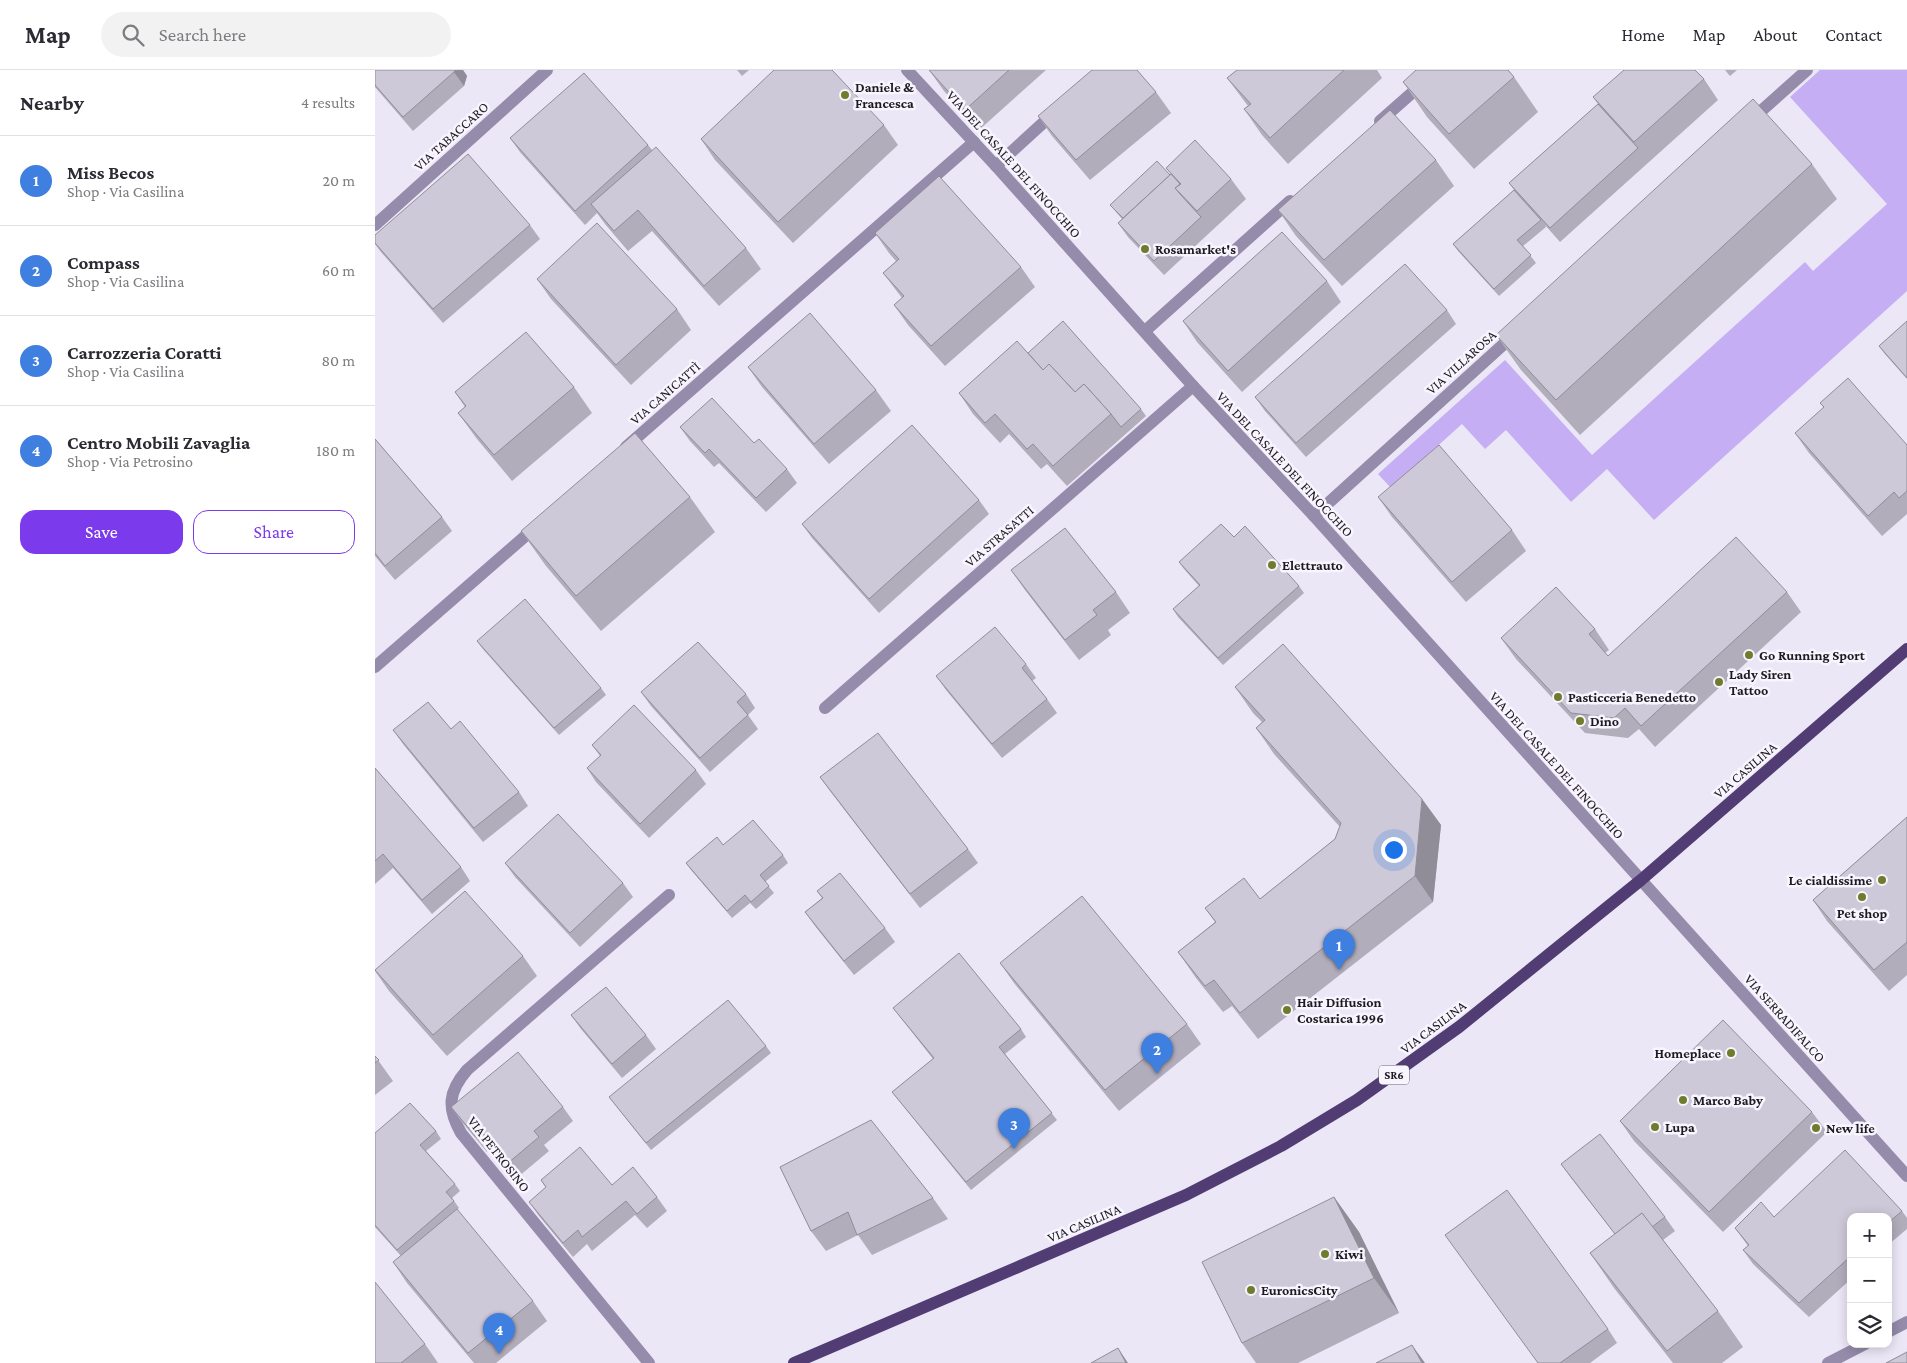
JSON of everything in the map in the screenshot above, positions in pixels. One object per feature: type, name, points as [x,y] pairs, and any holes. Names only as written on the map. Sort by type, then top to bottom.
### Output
[{"type":"main road","name":"VIA CASILINA","points":[[794,1363],[1156,1208],[1220,1178],[1295,1138],[1357,1100],[1451,1033],[1641,880],[1907,648]]},
{"type":"street","name":"VIA TABACCARO","points":[[375,224],[547,70]]},
{"type":"street","name":"VIA DEL CASALE DEL FINOCCHIO","points":[[907,70],[1193,386],[1314,516],[1641,880]]},
{"type":"street","points":[[1372,129],[1438,70]]},
{"type":"street","points":[[1741,130],[1807,70]]},
{"type":"street","points":[[995,166],[1066,102]]},
{"type":"street","name":"VIA CANICATTÌ","points":[[615,457],[974,142]]},
{"type":"street","points":[[1145,331],[1299,194]]},
{"type":"street","name":"VIA VILLAROSA","points":[[1314,516],[1527,323]]},
{"type":"street","name":"VIA STRASATTI","points":[[825,708],[1193,386]]},
{"type":"street","points":[[375,667],[547,516]]},
{"type":"street","name":"VIA SERRADIFALCO","points":[[1641,880],[1907,1176]]},
{"type":"street","name":"VIA PETROSINO","points":[[649,1363],[461,1133],[453,1118],[451,1102],[454,1090],[467,1070],[669,895]]},
{"type":"street","points":[[1892,1330],[1907,1322]]},
{"type":"street","points":[[1828,1363],[1857,1348]]},
{"type":"shaded area","points":[[1820,70],[1907,70],[1907,291],[1654,520],[1607,469],[1571,502],[1506,430],[1485,449],[1462,424],[1391,488],[1378,474],[1505,360],[1592,455],[1805,262],[1813,271],[1887,204],[1790,97]]},
{"type":"building","points":[[375,70],[455,70],[403,117],[375,85]]},
{"type":"building","points":[[774,70],[832,70],[884,125],[778,222],[701,139]]},
{"type":"building","points":[[929,70],[1009,70],[965,110]]},
{"type":"building","points":[[1092,70],[1137,70],[1156,92],[1076,160],[1038,116]]},
{"type":"building","points":[[1237,70],[1344,70],[1270,138],[1244,109],[1251,104],[1227,78]]},
{"type":"building","points":[[1416,70],[1508,70],[1514,77],[1449,134],[1403,82]]},
{"type":"building","points":[[1624,70],[1695,70],[1704,79],[1634,142],[1593,97]]},
{"type":"building","points":[[584,73],[648,145],[575,211],[510,138]]},
{"type":"building","points":[[1753,99],[1812,164],[1556,400],[1496,335]]},
{"type":"building","points":[[1598,104],[1638,148],[1550,228],[1509,183]]},
{"type":"building","points":[[1390,110],[1436,160],[1324,260],[1278,210]]},
{"type":"building","points":[[1195,140],[1231,179],[1197,211],[1175,188],[1181,184],[1166,168]]},
{"type":"building","points":[[656,147],[746,248],[704,286],[638,210],[614,231],[591,204]]},
{"type":"building","points":[[468,154],[530,225],[433,309],[375,243],[375,235]]},
{"type":"building","points":[[1157,161],[1170,175],[1123,218],[1110,205]]},
{"type":"building","points":[[1171,174],[1180,184],[1175,188],[1201,217],[1154,261],[1118,223]]},
{"type":"building","points":[[939,176],[1021,267],[931,346],[894,305],[904,296],[883,273],[899,259],[875,233]]},
{"type":"building","points":[[1514,190],[1541,220],[1517,240],[1531,255],[1494,289],[1453,244]]},
{"type":"building","points":[[597,223],[677,309],[616,365],[537,279]]},
{"type":"building","points":[[1282,232],[1327,281],[1228,371],[1183,321]]},
{"type":"building","points":[[1405,264],[1447,310],[1296,443],[1255,397]]},
{"type":"building","points":[[810,313],[876,390],[814,444],[748,367]]},
{"type":"building","points":[[1063,321],[1141,409],[1121,427],[1084,384],[1075,392],[1049,364],[1043,370],[1028,353]]},
{"type":"building","points":[[1907,321],[1907,378],[1879,346]]},
{"type":"building","points":[[526,332],[574,387],[494,455],[458,413],[466,406],[455,392]]},
{"type":"building","points":[[1017,341],[1043,370],[1049,364],[1075,392],[1084,384],[1111,414],[1053,466],[1033,444],[1027,449],[995,414],[985,423],[959,393]]},
{"type":"building","points":[[1848,378],[1907,445],[1907,491],[1899,498],[1894,492],[1868,516],[1795,433],[1824,407],[1820,403]]},
{"type":"building","points":[[712,398],[754,443],[759,439],[787,469],[756,498],[709,449],[705,453],[680,427]]},
{"type":"building","points":[[912,425],[979,500],[869,599],[802,524]]},
{"type":"building","points":[[635,433],[690,497],[576,596],[521,531]]},
{"type":"building","points":[[375,439],[442,517],[385,566],[375,553]]},
{"type":"building","points":[[1439,445],[1512,530],[1452,582],[1378,497]]},
{"type":"building","points":[[1221,524],[1234,537],[1245,526],[1299,586],[1218,658],[1173,609],[1200,585],[1179,562]]},
{"type":"building","points":[[1065,528],[1116,592],[1093,610],[1097,615],[1065,640],[1011,570]]},
{"type":"building","points":[[1736,537],[1787,592],[1641,726],[1625,708],[1614,718],[1571,713],[1501,638],[1556,587],[1595,629],[1589,634],[1608,656]]},
{"type":"building","points":[[525,599],[601,688],[554,728],[477,641]]},
{"type":"building","points":[[995,627],[1026,664],[1022,668],[1047,699],[992,744],[936,676]]},
{"type":"building","points":[[698,642],[746,694],[737,702],[748,715],[700,758],[641,692]]},
{"type":"building","points":[[1283,644],[1422,799],[1415,876],[1240,1013],[1214,980],[1205,986],[1178,952],[1216,922],[1205,908],[1244,878],[1260,899],[1335,839],[1341,823],[1256,728],[1265,720],[1235,687]]},
{"type":"building","points":[[428,702],[451,729],[460,721],[519,792],[474,828],[393,730]]},
{"type":"building","points":[[634,705],[696,770],[640,824],[587,768],[601,755],[592,745]]},
{"type":"building","points":[[878,733],[968,849],[910,894],[820,777]]},
{"type":"building","points":[[375,768],[461,867],[422,900],[383,854],[375,861]]},
{"type":"building","points":[[558,814],[623,883],[570,933],[505,863]]},
{"type":"building","points":[[1907,817],[1907,942],[1874,970],[1813,900]]},
{"type":"building","points":[[753,820],[783,855],[760,875],[769,886],[751,902],[745,895],[727,911],[686,863],[717,837],[723,845]]},
{"type":"building","points":[[840,873],[885,928],[844,961],[805,912],[823,898],[817,891]]},
{"type":"building","points":[[465,891],[523,956],[433,1035],[375,970]]},
{"type":"building","points":[[1082,896],[1187,1024],[1105,1090],[1000,963]]},
{"type":"building","points":[[959,953],[1021,1029],[999,1047],[1052,1113],[966,1182],[892,1092],[934,1058],[893,1008]]},
{"type":"building","points":[[606,987],[646,1035],[612,1064],[571,1015]]},
{"type":"building","points":[[728,1000],[766,1046],[646,1143],[609,1097]]},
{"type":"building","points":[[1723,1020],[1812,1112],[1709,1212],[1620,1121]]},
{"type":"building","points":[[518,1052],[563,1107],[534,1131],[539,1137],[508,1163],[483,1133],[477,1138],[451,1107]]},
{"type":"building","points":[[410,1103],[436,1131],[420,1145],[455,1184],[446,1192],[454,1201],[397,1250],[375,1225],[375,1133]]},
{"type":"building","points":[[871,1120],[933,1198],[857,1235],[848,1212],[811,1231],[780,1167]]},
{"type":"building","points":[[1600,1134],[1665,1217],[1652,1227],[1642,1213],[1615,1234],[1561,1164]]},
{"type":"building","points":[[580,1147],[612,1185],[633,1167],[657,1197],[637,1214],[626,1201],[582,1237],[578,1230],[563,1243],[529,1202],[546,1187],[541,1180]]},
{"type":"building","points":[[1845,1150],[1902,1211],[1892,1220],[1892,1213],[1847,1213],[1847,1260],[1799,1303],[1743,1250],[1749,1245],[1735,1228],[1761,1202],[1774,1217]]},
{"type":"building","points":[[1507,1190],[1608,1329],[1560,1363],[1538,1363],[1445,1235]]},
{"type":"building","points":[[1334,1197],[1374,1278],[1242,1343],[1202,1262]]},
{"type":"building","points":[[457,1209],[533,1301],[468,1353],[393,1262]]},
{"type":"building","points":[[1642,1213],[1718,1311],[1667,1351],[1590,1253]]},
{"type":"building","points":[[375,1282],[425,1344],[401,1363],[375,1363]]},
{"type":"building","points":[[1412,1345],[1422,1363],[1376,1363]]},
{"type":"building","points":[[1118,1348],[1126,1363],[1091,1363]]},
{"type":"building","points":[[1907,1352],[1907,1363],[1886,1363]]},
{"type":"place","name":"Daniele & Francesca","points":[[845,95]]},
{"type":"place","name":"Rosamarket's","points":[[1145,249]]},
{"type":"place","name":"Elettrauto","points":[[1272,565]]},
{"type":"place","name":"Go Running Sport","points":[[1749,655]]},
{"type":"place","name":"Lady Siren Tattoo","points":[[1719,682]]},
{"type":"place","name":"Pasticceria Benedetto","points":[[1558,697]]},
{"type":"place","name":"Dino","points":[[1580,721]]},
{"type":"place","name":"Le cialdissime","points":[[1882,880]]},
{"type":"place","name":"Pet shop","points":[[1862,897]]},
{"type":"place","name":"Miss Becos","points":[[1339,970]]},
{"type":"place","name":"Hair Diffusion Costarica 1996","points":[[1287,1010]]},
{"type":"place","name":"Homeplace","points":[[1731,1053]]},
{"type":"place","name":"Compass","points":[[1157,1074]]},
{"type":"place","name":"Marco Baby","points":[[1683,1100]]},
{"type":"place","name":"Lupa","points":[[1655,1127]]},
{"type":"place","name":"New life","points":[[1816,1128]]},
{"type":"place","name":"Carrozzeria Coratti","points":[[1014,1149]]},
{"type":"place","name":"Kiwi","points":[[1325,1254]]},
{"type":"place","name":"EuronicsCity","points":[[1251,1290]]},
{"type":"place","name":"Centro Mobili Zavaglia","points":[[499,1354]]}]
